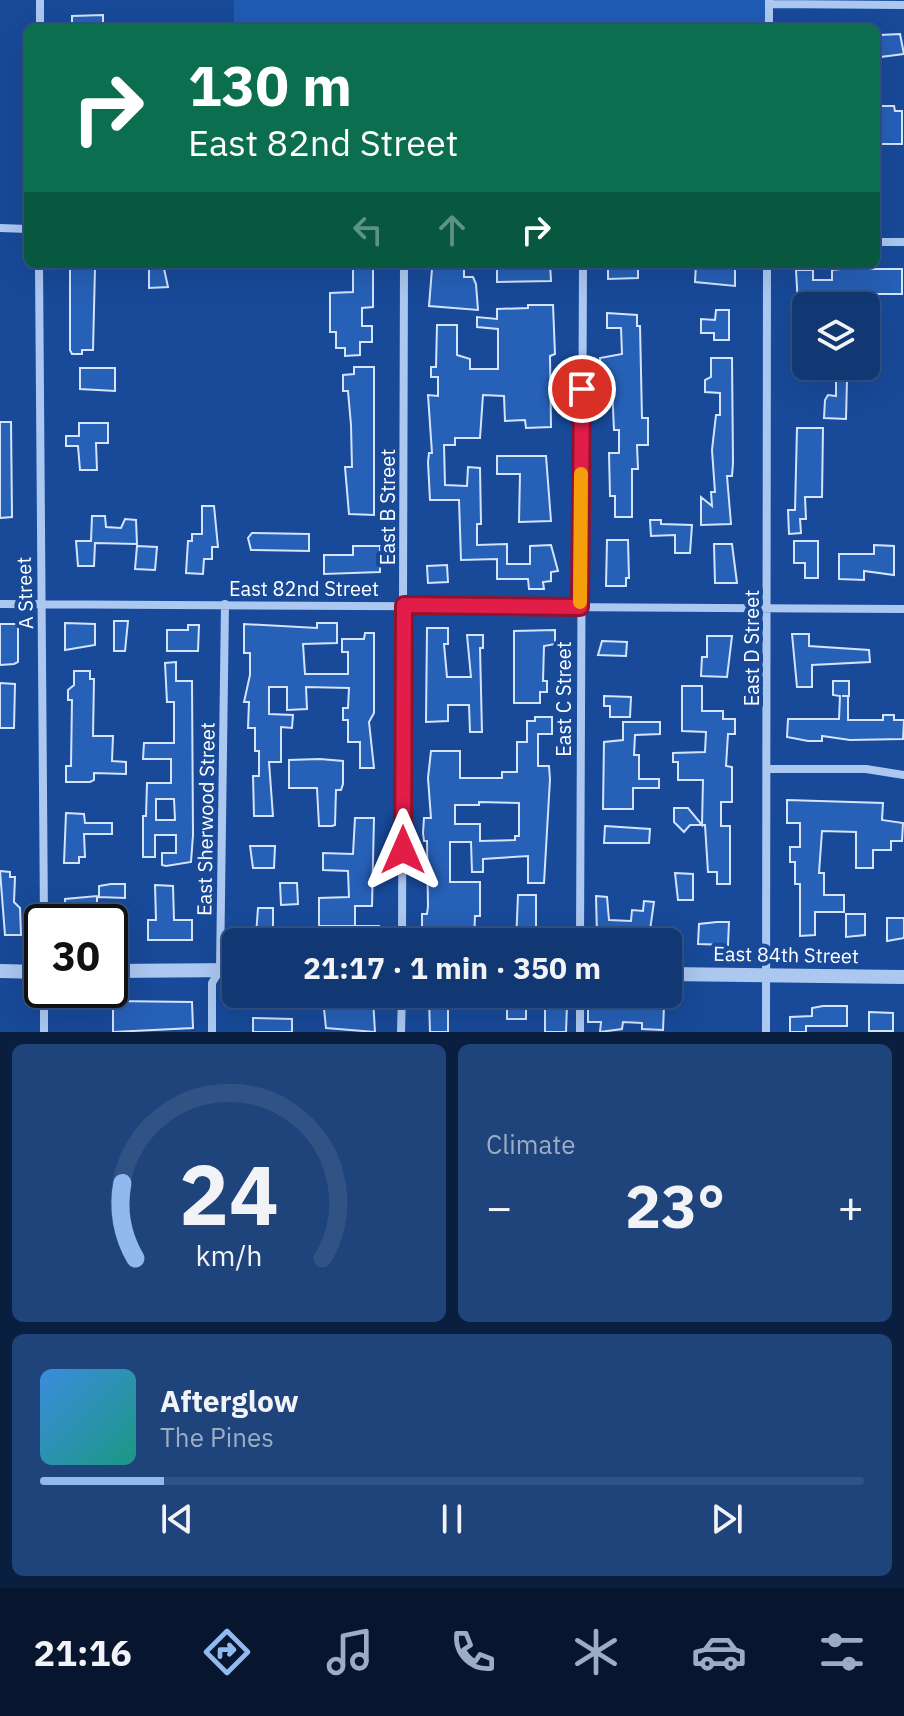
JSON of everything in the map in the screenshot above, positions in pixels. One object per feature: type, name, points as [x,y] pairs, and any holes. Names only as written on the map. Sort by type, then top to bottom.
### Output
[{"type":"street","points":[[40,0],[40,24]]},
{"type":"street","points":[[769,24],[769,2],[904,5]]},
{"type":"street","points":[[0,228],[24,229]]},
{"type":"street","points":[[880,242],[904,242]]},
{"type":"street","name":"A Street","points":[[39,268],[44,904]]},
{"type":"street","name":"East B Street","points":[[402,928],[404,268]]},
{"type":"street","name":"East C Street","points":[[580,928],[583,268]]},
{"type":"street","name":"East D Street","points":[[766,1032],[767,268]]},
{"type":"street","name":"East 82nd Street","points":[[0,604],[904,609]]},
{"type":"street","name":"East Sherwood Street","points":[[212,1032],[212,983],[220,970],[225,604]]},
{"type":"street","points":[[768,769],[866,769],[904,775]]},
{"type":"street","points":[[128,971],[220,970]]},
{"type":"street","points":[[0,971],[24,972]]},
{"type":"street","name":"East 84th Street","points":[[682,974],[904,977]]},
{"type":"street","points":[[44,1008],[44,1032]]},
{"type":"street","points":[[401,1032],[402,1008]]},
{"type":"street","points":[[580,1008],[580,1032]]},
{"type":"shaded area","points":[[234,0],[769,0],[769,24],[234,24]]},
{"type":"building","points":[[103,15],[103,24],[72,24],[72,16]]},
{"type":"building","points":[[900,34],[904,54],[880,57],[880,35]]},
{"type":"building","points":[[880,106],[894,106],[895,111],[902,111],[902,144],[880,144]]},
{"type":"building","points":[[70,268],[95,268],[93,350],[72,354]]},
{"type":"building","points":[[149,268],[164,268],[168,287],[149,288]]},
{"type":"building","points":[[353,268],[373,268],[373,307],[362,308],[362,326],[372,326],[372,342],[360,342],[360,355],[345,356],[345,348],[336,348],[336,332],[330,332],[330,293],[353,292]]},
{"type":"building","points":[[464,268],[464,277],[473,277],[478,310],[429,306],[432,269]]},
{"type":"building","points":[[497,268],[550,268],[551,281],[497,282]]},
{"type":"building","points":[[608,268],[638,268],[638,278],[608,279]]},
{"type":"building","points":[[696,268],[735,268],[735,286],[695,282]]},
{"type":"building","points":[[902,269],[902,294],[797,292],[796,270],[813,270],[813,280],[832,280],[832,270]]},
{"type":"building","points":[[528,305],[553,305],[555,354],[550,356],[551,427],[526,428],[525,420],[505,421],[504,396],[483,395],[480,438],[455,438],[455,445],[444,445],[445,485],[467,486],[468,467],[480,468],[481,524],[477,524],[477,545],[507,544],[507,564],[530,564],[530,546],[551,545],[558,571],[551,572],[551,581],[543,582],[544,589],[529,589],[528,579],[497,579],[497,559],[461,560],[459,500],[430,500],[428,462],[429,453],[432,453],[428,395],[438,396],[438,377],[431,377],[431,367],[436,367],[437,325],[457,325],[457,355],[470,359],[470,369],[498,369],[498,329],[477,327],[477,317],[497,319],[497,309],[528,308]]},
{"type":"building","points":[[716,310],[729,310],[729,340],[714,340],[714,333],[701,333],[701,319],[715,320]]},
{"type":"building","points":[[607,313],[637,315],[637,326],[640,326],[642,418],[648,418],[648,445],[637,445],[638,469],[632,469],[632,517],[615,517],[615,496],[610,496],[609,453],[619,453],[619,430],[614,430],[608,369],[600,369],[600,358],[622,354],[621,328],[607,328]]},
{"type":"building","points":[[711,358],[732,358],[733,463],[732,476],[727,476],[731,524],[701,525],[701,497],[712,506],[711,492],[715,492],[712,450],[716,415],[720,415],[720,393],[705,392],[705,380],[711,377]]},
{"type":"building","points":[[354,367],[374,367],[374,515],[349,514],[345,467],[352,467],[351,425],[348,391],[343,391],[343,375],[354,374]]},
{"type":"building","points":[[80,368],[115,368],[115,391],[80,389]]},
{"type":"building","points":[[836,380],[847,380],[846,419],[824,418],[825,400],[828,395],[836,396]]},
{"type":"building","points":[[0,422],[11,422],[12,517],[0,518]]},
{"type":"building","points":[[79,423],[108,423],[108,443],[96,443],[97,470],[80,470],[78,446],[66,446],[66,436],[79,436]]},
{"type":"building","points":[[797,428],[823,428],[822,497],[805,497],[806,519],[800,519],[801,533],[789,534],[788,510],[795,510]]},
{"type":"building","points":[[497,456],[546,456],[551,521],[519,522],[520,474],[497,474]]},
{"type":"building","points":[[202,506],[214,506],[218,547],[212,547],[212,559],[204,559],[203,574],[186,573],[188,541],[192,541],[192,534],[202,534]]},
{"type":"building","points":[[92,516],[105,516],[106,527],[121,528],[125,519],[136,520],[137,544],[95,543],[94,566],[78,566],[76,541],[91,541]]},
{"type":"building","points":[[650,520],[661,520],[661,524],[692,525],[690,553],[675,553],[675,535],[651,536]]},
{"type":"building","points":[[252,533],[309,534],[309,551],[251,550],[248,538]]},
{"type":"building","points":[[607,540],[628,540],[629,578],[626,578],[626,586],[606,586]]},
{"type":"building","points":[[794,541],[818,541],[818,578],[805,578],[805,563],[794,563]]},
{"type":"building","points":[[714,544],[732,544],[737,583],[715,583]]},
{"type":"building","points":[[874,545],[894,546],[894,575],[864,571],[864,580],[839,579],[839,554],[874,554]]},
{"type":"building","points":[[137,546],[157,547],[155,570],[135,569]]},
{"type":"building","points":[[353,546],[380,546],[380,572],[324,574],[324,555],[353,555]]},
{"type":"building","points":[[447,565],[448,582],[428,583],[427,566]]},
{"type":"building","points":[[114,621],[128,621],[125,651],[114,651]]},
{"type":"building","points":[[65,623],[95,624],[95,645],[65,650]]},
{"type":"building","points":[[317,623],[337,623],[337,643],[303,644],[305,674],[348,674],[348,652],[342,652],[342,639],[364,639],[365,633],[374,633],[374,713],[369,722],[374,768],[360,768],[360,742],[348,742],[348,720],[343,720],[343,708],[348,708],[349,688],[306,687],[307,709],[287,710],[287,687],[269,687],[269,714],[293,715],[292,728],[281,727],[281,762],[269,762],[273,816],[254,816],[253,776],[259,776],[259,751],[255,751],[255,728],[248,728],[249,702],[244,702],[250,675],[250,653],[244,653],[244,624],[317,628]]},
{"type":"building","points":[[0,624],[18,624],[18,662],[14,664],[0,665]]},
{"type":"building","points":[[188,625],[199,625],[198,651],[167,651],[167,630],[188,630]]},
{"type":"building","points":[[427,628],[448,628],[448,644],[444,644],[447,677],[471,677],[467,635],[483,635],[483,648],[480,648],[482,732],[470,732],[469,705],[448,705],[448,721],[426,722]]},
{"type":"building","points":[[555,630],[555,644],[544,646],[543,681],[547,681],[547,692],[540,692],[540,703],[514,703],[514,631]]},
{"type":"building","points":[[792,634],[809,634],[809,646],[869,650],[870,662],[812,665],[812,687],[797,687]]},
{"type":"building","points":[[707,636],[732,636],[727,677],[701,676],[702,657],[707,657]]},
{"type":"building","points":[[602,641],[627,642],[626,656],[598,655]]},
{"type":"building","points":[[176,662],[176,681],[192,681],[193,835],[191,862],[166,866],[162,865],[162,853],[176,853],[176,835],[155,835],[155,857],[143,857],[147,783],[171,783],[171,759],[143,759],[144,743],[174,743],[174,702],[167,702],[165,663]],"holes":[[[156,799],[174,799],[175,820],[156,820]]]},
{"type":"building","points":[[74,671],[90,671],[90,679],[94,679],[93,736],[113,736],[112,761],[126,762],[126,774],[94,773],[94,780],[90,782],[66,782],[66,766],[71,766],[72,700],[68,700],[68,690],[74,685]]},
{"type":"building","points":[[833,681],[849,681],[848,720],[883,720],[883,715],[894,715],[894,720],[904,720],[903,739],[850,740],[822,736],[822,741],[808,741],[787,737],[788,719],[839,719],[840,696],[833,695]]},
{"type":"building","points":[[0,683],[15,684],[14,728],[0,728]]},
{"type":"building","points":[[682,686],[702,686],[702,711],[723,711],[723,719],[735,719],[735,734],[728,734],[726,766],[732,767],[732,802],[721,802],[721,826],[730,826],[730,884],[717,884],[717,872],[708,872],[705,825],[702,825],[703,780],[678,780],[678,762],[673,762],[673,753],[705,752],[706,732],[682,731]]},
{"type":"building","points":[[604,696],[631,697],[630,717],[610,717],[610,706],[604,706]]},
{"type":"building","points":[[535,717],[552,717],[552,734],[538,734],[538,766],[549,766],[550,779],[544,883],[528,883],[528,856],[483,859],[483,872],[472,872],[471,842],[450,842],[450,882],[480,882],[480,916],[475,916],[475,928],[422,928],[422,914],[427,914],[428,906],[427,841],[424,841],[423,833],[424,818],[431,818],[428,778],[431,751],[460,751],[460,778],[502,778],[502,772],[517,772],[517,742],[527,742],[527,721],[535,721]],"holes":[[[519,803],[519,836],[515,836],[515,840],[480,841],[480,824],[455,824],[455,805]]]},
{"type":"building","points":[[623,722],[660,722],[660,734],[635,735],[634,755],[639,755],[639,779],[659,779],[659,788],[633,788],[633,809],[603,809],[604,742],[623,740]]},
{"type":"building","points":[[289,760],[343,761],[343,784],[341,790],[336,790],[335,825],[332,826],[319,826],[317,788],[289,788]]},
{"type":"building","points":[[787,800],[883,803],[882,820],[903,823],[902,841],[891,841],[891,850],[873,850],[873,868],[856,868],[856,832],[822,831],[819,873],[824,873],[824,895],[844,895],[844,912],[815,912],[815,935],[800,936],[800,884],[795,884],[795,862],[790,862],[790,847],[800,847],[800,823],[787,823]]},
{"type":"building","points":[[674,808],[688,808],[702,825],[690,825],[684,832],[674,822]]},
{"type":"building","points":[[66,813],[84,814],[85,823],[112,823],[112,834],[84,834],[85,857],[79,857],[79,863],[64,863]]},
{"type":"building","points":[[355,818],[374,818],[372,906],[355,906],[355,926],[319,926],[319,898],[349,897],[348,871],[323,870],[323,853],[353,854]]},
{"type":"building","points":[[605,826],[650,829],[649,843],[604,843]]},
{"type":"building","points":[[250,846],[275,846],[274,868],[253,868]]},
{"type":"building","points":[[0,871],[10,872],[10,877],[15,877],[14,902],[20,908],[21,935],[5,935]]},
{"type":"building","points":[[675,873],[693,874],[693,900],[678,900]]},
{"type":"building","points":[[280,883],[297,883],[298,904],[281,905]]},
{"type":"building","points":[[125,884],[125,898],[99,897],[99,886]]},
{"type":"building","points":[[155,885],[173,886],[174,920],[192,920],[192,940],[148,940],[148,920],[156,920]]},
{"type":"building","points":[[518,895],[536,895],[536,928],[517,928]]},
{"type":"building","points":[[97,896],[97,904],[65,904],[65,899]]},
{"type":"building","points":[[596,896],[607,897],[609,920],[631,921],[632,910],[643,911],[644,901],[654,902],[650,928],[597,928]]},
{"type":"building","points":[[258,908],[273,908],[273,928],[257,928]]},
{"type":"building","points":[[846,914],[865,914],[865,935],[846,937]]},
{"type":"building","points":[[887,918],[904,918],[904,938],[887,941]]},
{"type":"building","points":[[729,922],[728,945],[698,944],[699,924]]},
{"type":"building","points":[[347,926],[379,926],[379,928]]},
{"type":"building","points":[[128,1001],[192,1002],[193,1028],[113,1032],[113,1008],[128,1008]]},
{"type":"building","points":[[847,1006],[847,1026],[806,1026],[806,1032],[790,1032],[790,1017],[812,1016],[812,1008]]},
{"type":"building","points":[[324,1008],[374,1008],[375,1032],[326,1028]]},
{"type":"building","points":[[429,1008],[448,1008],[448,1032],[430,1032]]},
{"type":"building","points":[[507,1008],[526,1008],[526,1019],[507,1019]]},
{"type":"building","points":[[545,1008],[567,1008],[566,1032],[545,1032]]},
{"type":"building","points":[[588,1008],[664,1008],[663,1030],[642,1029],[642,1023],[623,1022],[622,1029],[600,1032],[601,1022],[588,1022]]},
{"type":"building","points":[[869,1012],[893,1013],[893,1031],[869,1031]]},
{"type":"building","points":[[253,1018],[292,1019],[292,1032],[253,1032]]},
{"type":"slow traffic","points":[[580,602],[581,474]]},
{"type":"route","points":[[403,850],[404,605],[580,607],[582,389]]}]
